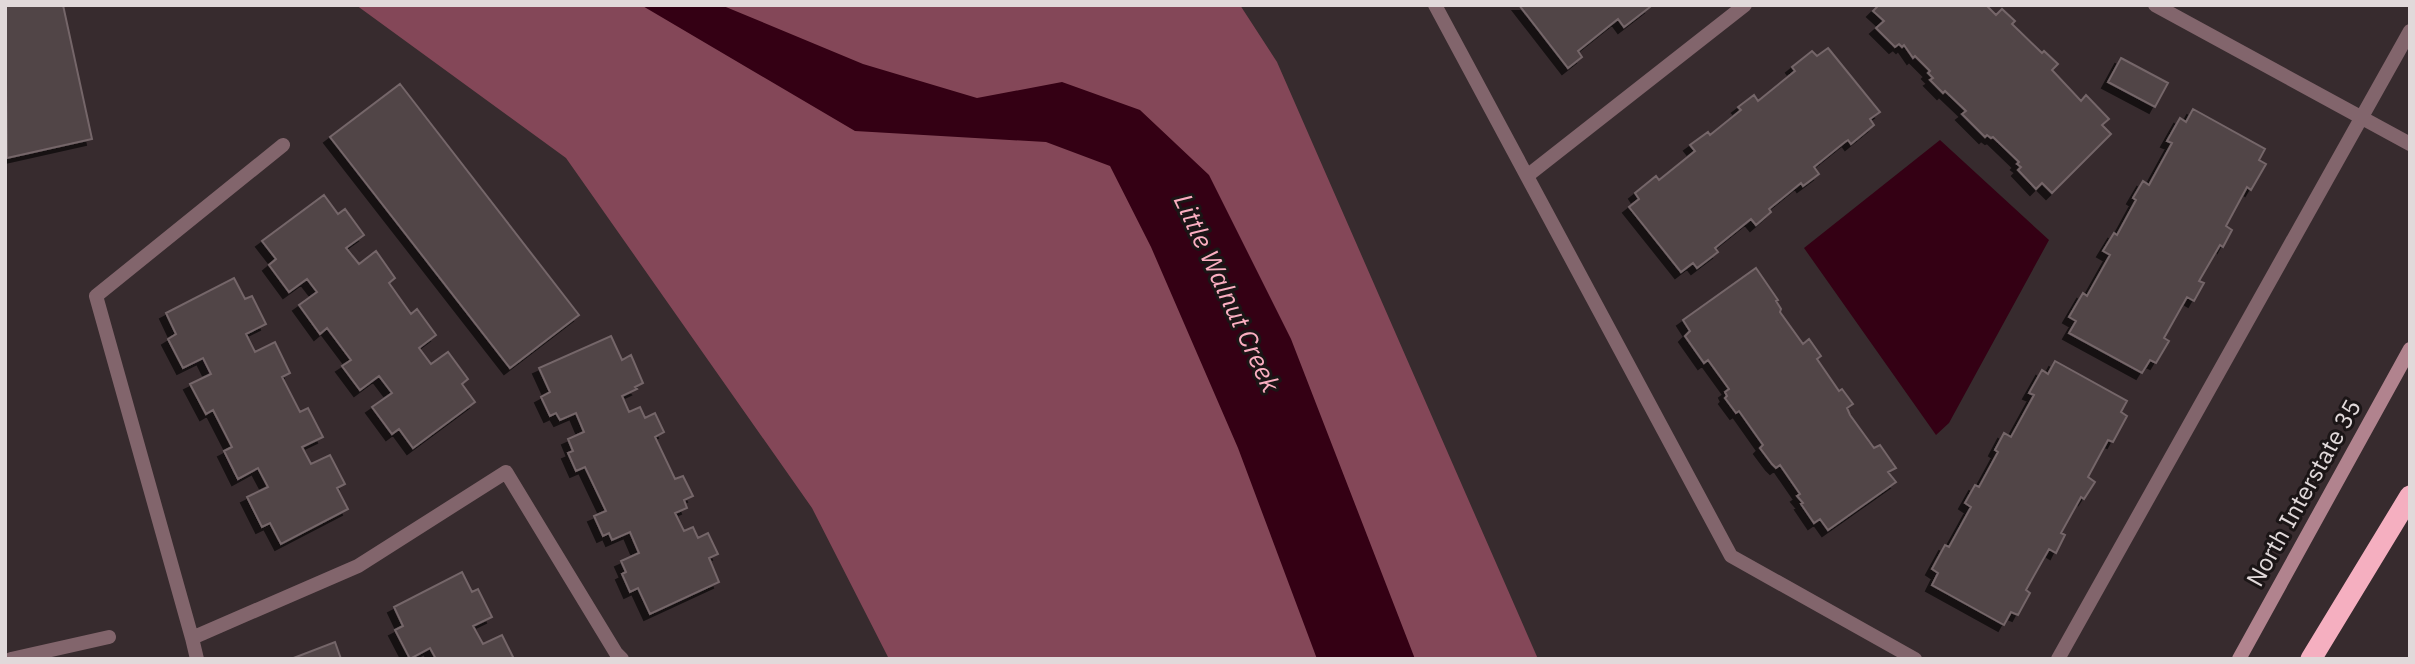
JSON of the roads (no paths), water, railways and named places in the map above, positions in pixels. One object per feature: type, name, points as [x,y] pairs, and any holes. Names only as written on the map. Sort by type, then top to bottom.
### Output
[{"type":"highway","points":[[2311,659],[2410,496]]},
{"type":"main road","name":"North Interstate 35","points":[[2239,659],[2410,349]]},
{"type":"street","points":[[1435,5],[1731,556],[1915,659]]},
{"type":"street","points":[[1527,176],[1745,5]]},
{"type":"street","points":[[2155,5],[2410,144]]},
{"type":"street","points":[[2058,659],[2410,31]]},
{"type":"street","points":[[197,659],[96,296],[283,145]]},
{"type":"street","points":[[192,638],[358,566],[506,472],[622,659]]},
{"type":"street","points":[[11,659],[109,637]]},
{"type":"water","name":"Little Walnut Creek","points":[[641,5],[721,5],[863,64],[977,98],[1062,82],[1140,110],[1209,175],[1291,339],[1415,659],[1317,659],[1238,448],[1151,247],[1110,166],[1046,142],[855,131]]},
{"type":"water","points":[[1940,140],[2049,240],[1949,423],[1936,435],[1804,248]]}]
